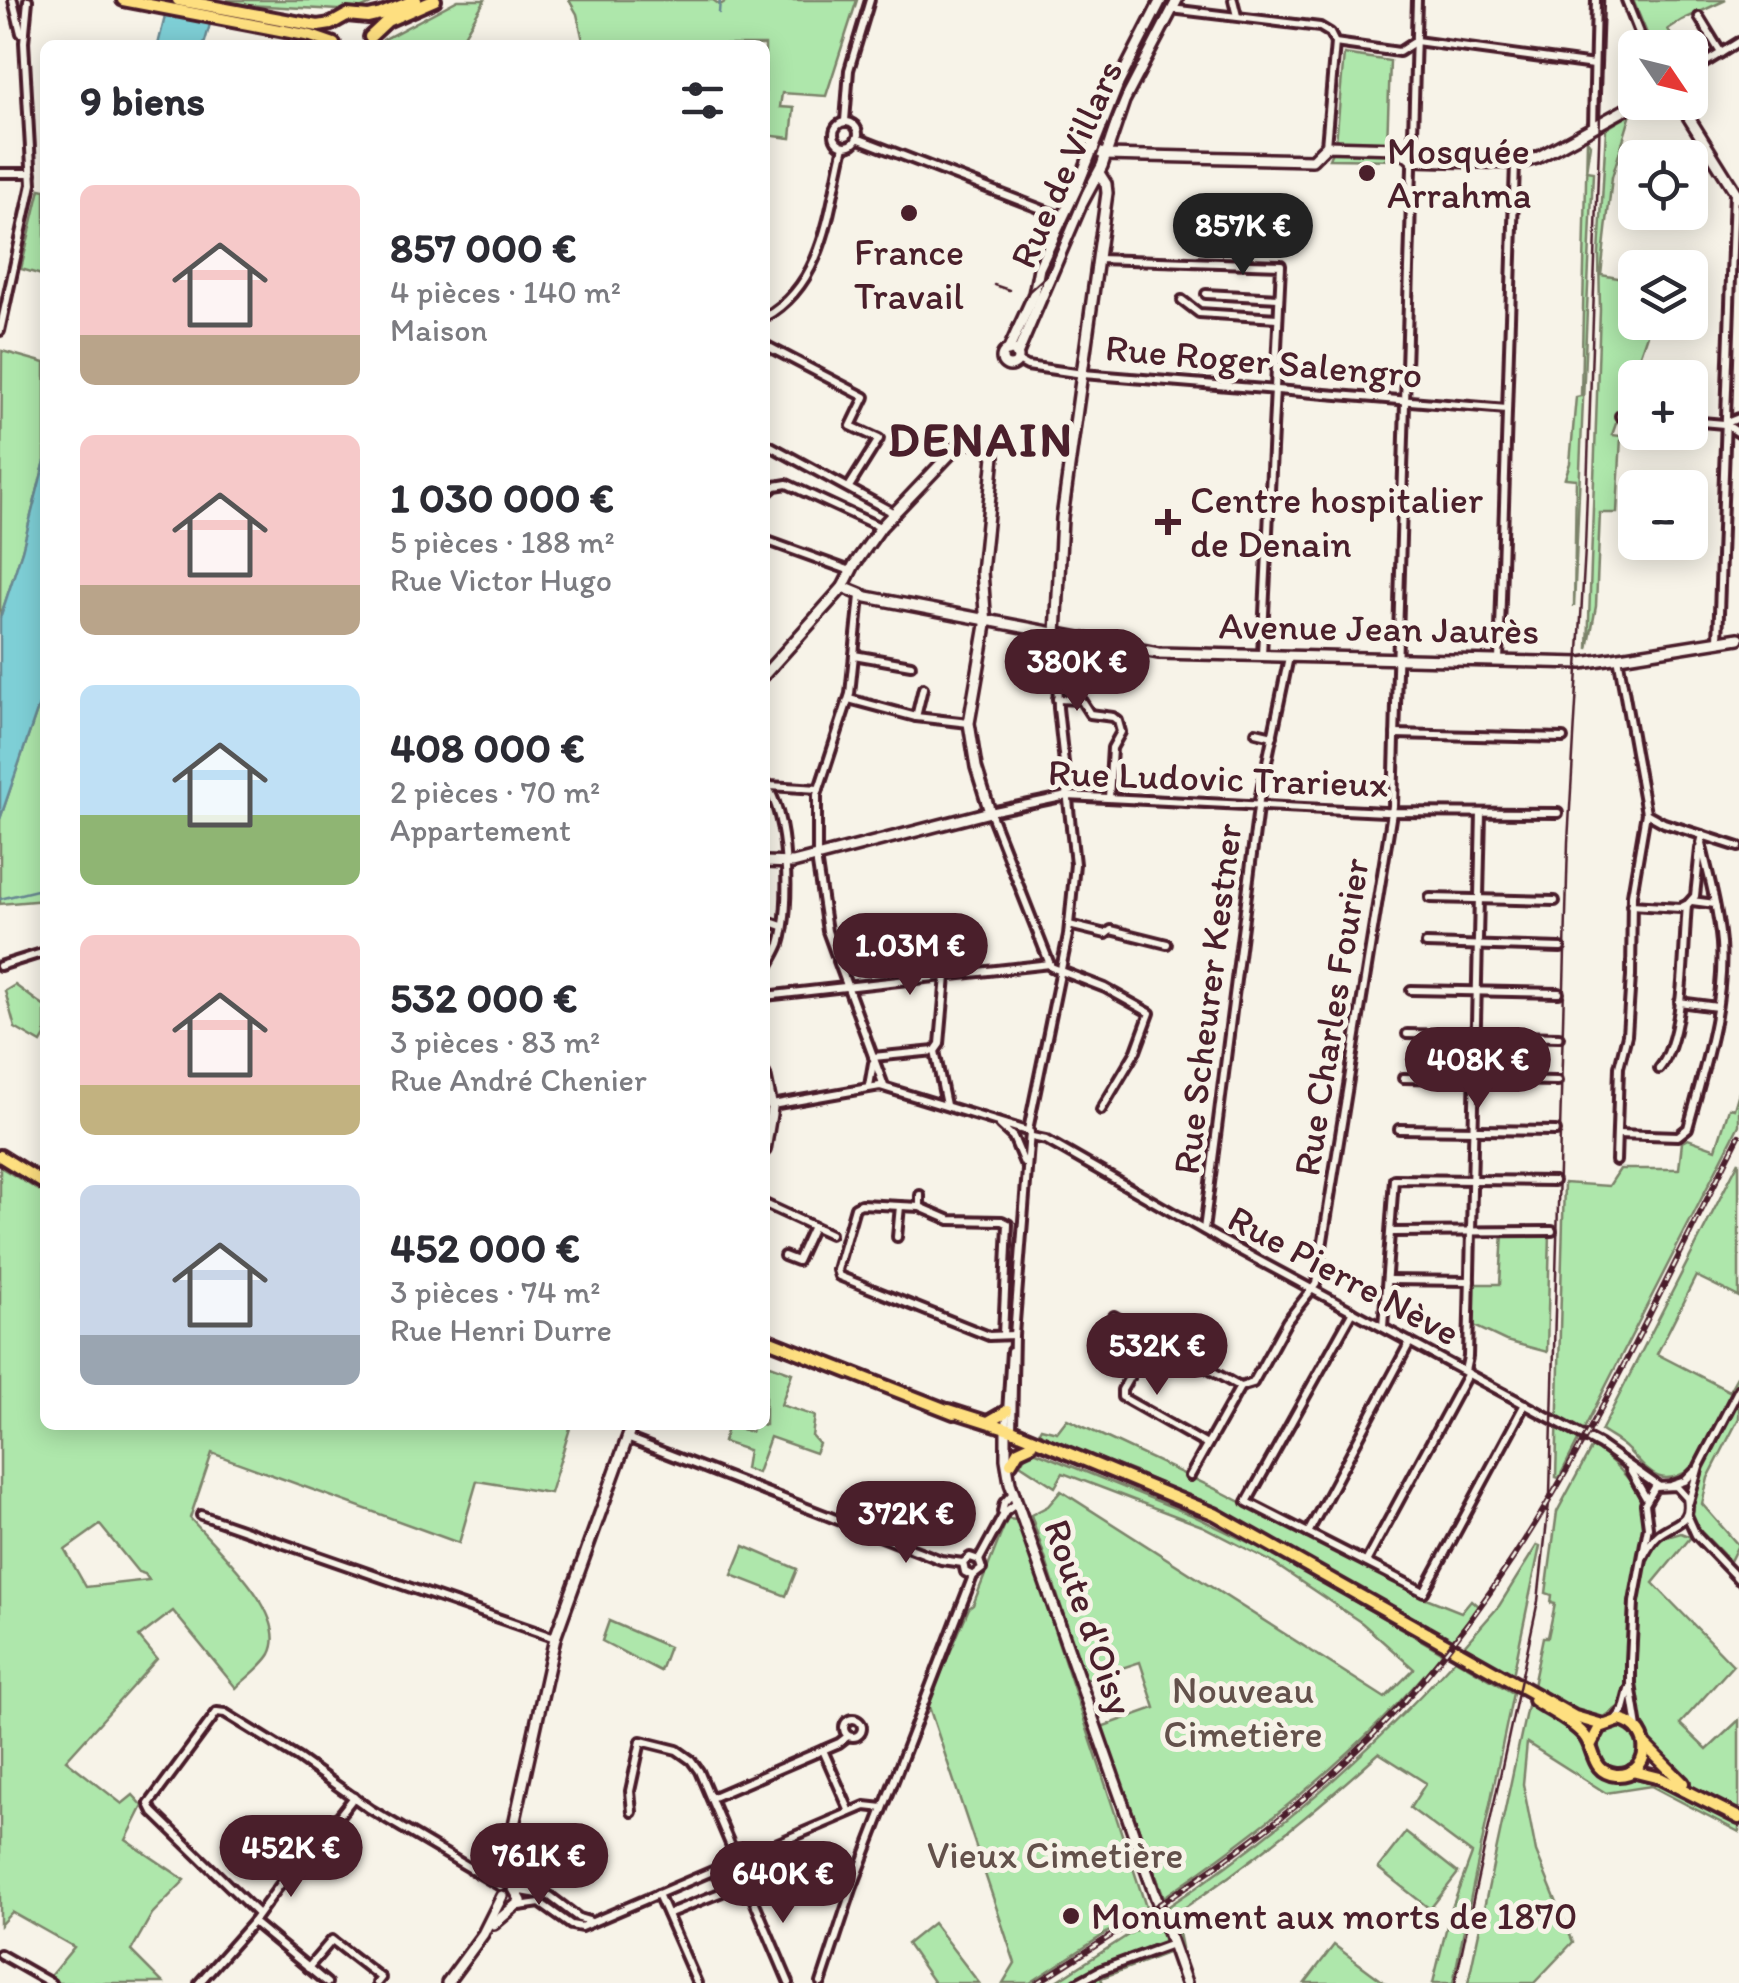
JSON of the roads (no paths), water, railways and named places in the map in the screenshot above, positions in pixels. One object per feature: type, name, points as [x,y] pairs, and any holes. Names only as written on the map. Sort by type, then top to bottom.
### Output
[{"type":"main road","points":[[123,0],[313,26],[335,22],[347,14],[382,14],[416,0]]},
{"type":"main road","points":[[178,0],[321,40]]},
{"type":"main road","points":[[369,40],[387,21],[435,0]]},
{"type":"main road","points":[[359,16],[367,24],[368,40]]},
{"type":"main road","points":[[333,40],[331,30],[335,22]]},
{"type":"main road","points":[[0,1156],[40,1181]]},
{"type":"main road","points":[[770,1338],[1176,1496],[1243,1528],[1580,1719],[1628,1722],[1638,1729],[1645,1746],[1667,1770],[1704,1799]]},
{"type":"main road","points":[[949,1410],[988,1422],[1031,1445],[1174,1502],[1281,1552]]},
{"type":"main road","points":[[988,1422],[1007,1411]]},
{"type":"main road","points":[[1011,1463],[1018,1451],[1031,1445]]},
{"type":"main road","points":[[1437,1640],[1570,1723],[1591,1744]]},
{"type":"main road","points":[[1609,1723],[1595,1733],[1591,1744],[1593,1759],[1605,1772],[1649,1774],[1739,1818]]},
{"type":"main road","points":[[1630,1772],[1641,1762],[1645,1746]]},
{"type":"street","points":[[13,0],[24,42]]},
{"type":"street","points":[[0,331],[32,173],[24,42],[28,0]]},
{"type":"street","points":[[845,121],[849,70],[870,0]]},
{"type":"street","name":"Rue de Villars","points":[[1014,356],[1039,268],[1119,81],[1161,0]]},
{"type":"street","points":[[1233,0],[1238,18]]},
{"type":"street","name":"Rue Charles Fourier","points":[[1314,1290],[1392,812],[1417,0]]},
{"type":"street","points":[[1594,128],[1596,0]]},
{"type":"street","points":[[1626,0],[1638,30]]},
{"type":"street","points":[[1091,148],[1105,154],[1312,160],[1326,146],[1336,43],[1330,33],[1320,27],[1238,18],[1174,5]]},
{"type":"street","name":"Rue de Villars","points":[[1014,356],[1099,173],[1124,101],[1174,5]]},
{"type":"street","points":[[1699,17],[1721,53]]},
{"type":"street","points":[[1336,43],[1399,52],[1416,41],[1594,65]]},
{"type":"street","points":[[1708,61],[1739,42]]},
{"type":"street","points":[[1326,146],[1395,148],[1412,160],[1515,163],[1529,161],[1618,114]]},
{"type":"street","points":[[1690,120],[1737,194],[1724,424],[1718,641]]},
{"type":"street","points":[[845,121],[855,126],[857,138]]},
{"type":"street","points":[[844,146],[834,134],[836,126],[845,121]]},
{"type":"street","points":[[770,313],[792,297],[810,271],[822,240],[844,146],[857,138]]},
{"type":"street","points":[[857,138],[1064,217]]},
{"type":"street","points":[[1499,661],[1515,163]]},
{"type":"street","points":[[0,173],[32,173]]},
{"type":"street","points":[[821,1983],[973,1576],[981,1571],[979,1560],[1016,1497],[1007,1411],[1028,1134],[1069,926],[1075,860],[1057,699],[1056,634],[1062,518],[1107,190],[1099,173]]},
{"type":"street","points":[[1098,258],[1281,265],[1262,656]]},
{"type":"street","points":[[1206,294],[1279,298]]},
{"type":"street","points":[[1182,300],[1199,314],[1277,318]]},
{"type":"street","points":[[770,348],[865,397],[851,426],[879,439],[849,486]]},
{"type":"street","name":"Rue Roger Salengro","points":[[1014,356],[1027,366],[1083,374],[1507,409]]},
{"type":"street","points":[[1708,423],[1724,424],[1739,418]]},
{"type":"street","points":[[1724,424],[1739,434]]},
{"type":"street","points":[[770,668],[843,587],[882,527],[956,448],[970,442],[988,448],[994,456],[982,572],[986,620],[969,724],[976,768],[1050,964],[1150,1012],[1136,1051],[1101,1110]]},
{"type":"street","points":[[770,446],[894,513]]},
{"type":"street","points":[[770,490],[787,484],[882,527]]},
{"type":"street","points":[[770,542],[850,571]]},
{"type":"street","name":"Avenue Jean Jaurès","points":[[843,587],[860,596],[1145,652],[1582,663],[1739,638]]},
{"type":"street","points":[[860,596],[848,699],[819,788],[817,856],[827,931],[884,1086]]},
{"type":"street","points":[[854,655],[910,665]]},
{"type":"street","name":"Rue Scheurer Kestner","points":[[1204,1230],[1258,806],[1288,657]]},
{"type":"street","points":[[1616,1161],[1619,1067],[1627,1040],[1631,981],[1631,905],[1646,813],[1618,658]]},
{"type":"street","points":[[916,718],[922,688]]},
{"type":"street","points":[[848,699],[916,718],[969,724]]},
{"type":"street","points":[[1057,699],[1082,701],[1090,714],[1113,717],[1120,724],[1120,736],[1112,748],[1109,798]]},
{"type":"street","points":[[1256,732],[1273,736]]},
{"type":"street","points":[[1395,734],[1562,738]]},
{"type":"street","points":[[770,785],[819,788]]},
{"type":"street","points":[[770,794],[782,822],[786,864],[779,946],[770,963]]},
{"type":"street","name":"Rue Ludovic Trarieux","points":[[770,862],[786,864],[1067,796],[1392,812],[1558,813]]},
{"type":"street","points":[[1366,1562],[1466,1372],[1481,813]]},
{"type":"street","points":[[1646,813],[1702,839],[1739,847]]},
{"type":"street","points":[[1659,1069],[1670,1053],[1702,839]]},
{"type":"street","points":[[1616,1134],[1678,1136],[1687,1130],[1717,1007],[1721,949],[1702,839]]},
{"type":"street","points":[[1430,898],[1555,901]]},
{"type":"street","points":[[1631,905],[1680,908],[1690,903],[1715,904]]},
{"type":"street","points":[[770,922],[782,926]]},
{"type":"street","points":[[1069,926],[1106,934],[1111,930],[1166,944]]},
{"type":"street","points":[[1426,944],[1561,948]]},
{"type":"street","points":[[0,966],[40,954]]},
{"type":"street","points":[[770,995],[1050,964]]},
{"type":"street","points":[[946,976],[940,1044],[935,1051],[946,1105]]},
{"type":"street","points":[[1411,990],[1559,993]]},
{"type":"street","points":[[1679,1002],[1717,1007]]},
{"type":"street","points":[[1407,1034],[1559,1036]]},
{"type":"street","points":[[873,1057],[935,1051]]},
{"type":"street","points":[[869,1086],[873,1057]]},
{"type":"street","points":[[1403,1078],[1557,1080]]},
{"type":"street","name":"Rue Pierre Nève","points":[[772,1105],[884,1086],[990,1118],[1046,1140],[1611,1451],[1658,1486]]},
{"type":"street","points":[[770,1096],[770,1118]]},
{"type":"street","name":"Rue Pierre Nève","points":[[990,1118],[1015,1141]]},
{"type":"street","points":[[1399,1129],[1556,1131]]},
{"type":"street","points":[[1015,1141],[1028,1134]]},
{"type":"street","points":[[1015,1141],[1022,1147],[1028,1134]]},
{"type":"street","points":[[1015,1141],[1025,1170]]},
{"type":"street","points":[[1384,1328],[1394,1178],[1554,1182]]},
{"type":"street","points":[[920,1196],[920,1208]]},
{"type":"street","points":[[770,1206],[830,1234]]},
{"type":"street","points":[[1003,1335],[1010,1229],[1007,1222],[950,1220],[920,1208],[900,1206],[854,1207],[838,1276],[989,1336],[1014,1336]]},
{"type":"street","points":[[897,1237],[900,1206]]},
{"type":"street","points":[[784,1256],[797,1261],[813,1226]]},
{"type":"street","points":[[1392,1232],[1552,1231]]},
{"type":"street","points":[[1006,1280],[1018,1281]]},
{"type":"street","points":[[1388,1280],[1470,1282]]},
{"type":"street","points":[[1114,1316],[1240,1386],[1254,1382],[1287,1321],[1314,1290]]},
{"type":"street","points":[[1353,1311],[1247,1502],[1424,1592],[1524,1404]]},
{"type":"street","points":[[1014,1336],[1006,1463],[1016,1497]]},
{"type":"street","points":[[1152,1337],[1122,1390],[1122,1397],[1207,1446]]},
{"type":"street","points":[[1308,1533],[1410,1342]]},
{"type":"street","points":[[1190,1476],[1240,1386]]},
{"type":"street","points":[[1739,1389],[1699,1466],[1687,1514],[1696,1535],[1739,1580]]},
{"type":"street","points":[[630,1430],[545,1675],[505,1870],[505,1906],[540,1903],[576,1927],[850,1812],[869,1805],[884,1808]]},
{"type":"street","points":[[627,1438],[941,1560],[979,1560]]},
{"type":"street","name":"Rue Pierre Nève","points":[[1627,1465],[1646,1498]]},
{"type":"street","points":[[1609,1723],[1626,1705],[1630,1684],[1633,1611],[1648,1518],[1646,1498],[1658,1486],[1685,1481],[1699,1466]]},
{"type":"street","points":[[1673,1485],[1684,1492],[1688,1504]]},
{"type":"street","name":"Route d'Oisy","points":[[1016,1497],[1186,1981]]},
{"type":"street","points":[[1643,1556],[1654,1539],[1687,1514]]},
{"type":"street","points":[[201,1515],[555,1638]]},
{"type":"street","points":[[1648,1518],[1656,1526],[1696,1535]]},
{"type":"street","points":[[963,1563],[964,1572],[973,1576]]},
{"type":"street","points":[[1630,1684],[1638,1729]]},
{"type":"street","points":[[327,1983],[256,1918],[150,1806],[216,1712],[225,1712],[354,1797],[521,1898],[515,1908],[483,1934]]},
{"type":"street","points":[[711,1798],[848,1736]]},
{"type":"street","points":[[632,1812],[630,1791],[641,1741],[673,1748],[691,1760],[711,1798],[788,1983]]},
{"type":"street","points":[[824,1750],[850,1812]]},
{"type":"street","points":[[199,1983],[256,1918],[316,1834],[339,1816],[354,1797]]},
{"type":"street","points":[[667,1914],[745,1882]]},
{"type":"street","points":[[506,1888],[550,1896],[579,1918],[596,1920]]},
{"type":"street","points":[[447,1983],[483,1934],[506,1888]]},
{"type":"street","points":[[658,1894],[697,1983]]},
{"type":"street","points":[[308,1968],[332,1940],[382,1981]]},
{"type":"street","points":[[1077,1983],[1172,1944]]},
{"type":"street","points":[[0,1954],[51,1983]]},
{"type":"water","points":[[169,0],[217,0],[205,40],[159,40]]},
{"type":"water","points":[[40,481],[40,702],[0,819],[0,618]]},
{"type":"waterway","points":[[719,13],[720,0]]},
{"type":"waterway","points":[[0,899],[40,889]]},
{"type":"tram line","points":[[1027,293],[1047,275],[1122,95],[1171,0]]},
{"type":"tram line","points":[[1455,1983],[1538,1601],[1550,1494],[1568,842],[1585,548],[1604,0]]},
{"type":"tram line","points":[[994,285],[1009,290]]},
{"type":"railway","points":[[1037,1983],[1196,1880],[1273,1824],[1345,1762],[1410,1695],[1468,1623],[1569,1467],[1739,1136]]},
{"type":"place","name":"Mosquée Arrahma","points":[[1367,173]]},
{"type":"place","name":"France Travail","points":[[909,213]]},
{"type":"place","name":"Centre hospitalier de Denain","points":[[1168,522]]},
{"type":"place","name":"Monument aux morts de 1870","points":[[1071,1916]]},
{"type":"district","name":"DENAIN","points":[[981,439]]},
{"type":"park label","name":"Nouveau Cimetière","points":[[1243,1712]]},
{"type":"park label","name":"Vieux Cimetière","points":[[1055,1855]]}]
